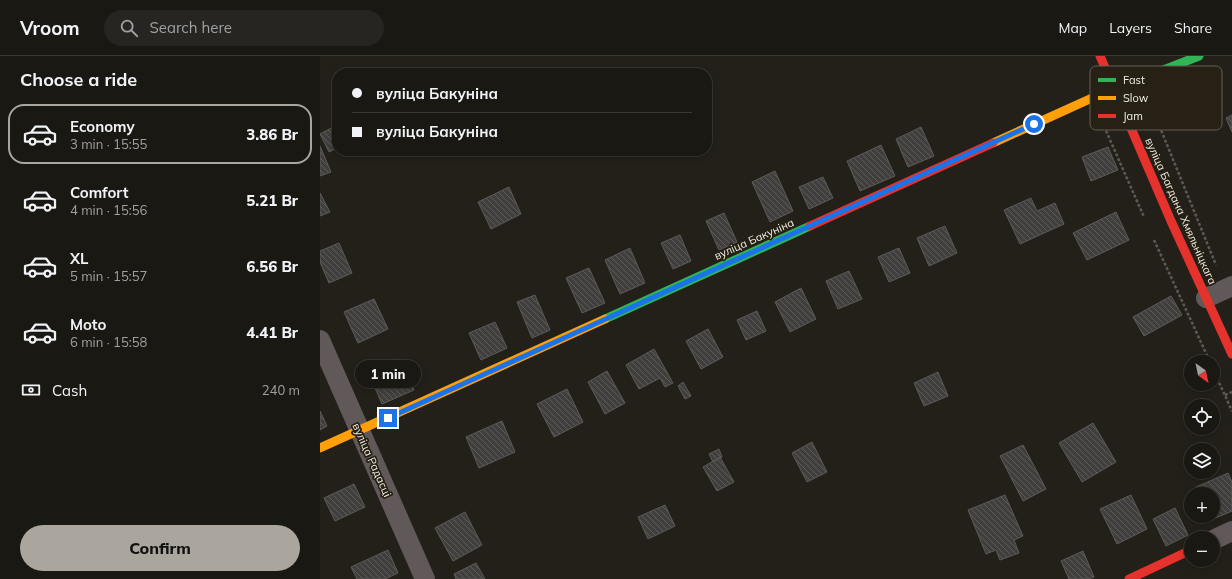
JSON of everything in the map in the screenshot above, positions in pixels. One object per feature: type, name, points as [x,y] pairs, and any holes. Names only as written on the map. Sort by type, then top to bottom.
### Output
[{"type":"street","name":"вуліца Багдана Хмяльніцкага","points":[[1100,56],[1104,66]]},
{"type":"street","name":"вуліца Бакуніна","points":[[1175,66],[1199,56]]},
{"type":"street","name":"вуліца Бакуніна","points":[[320,448],[1090,99]]},
{"type":"street","name":"вуліца Багдана Хмяльніцкага","points":[[1132,130],[1171,221],[1232,354]]},
{"type":"street","points":[[1206,298],[1232,286]]},
{"type":"street","name":"вуліца Радасці","points":[[320,340],[424,579]]},
{"type":"street","points":[[1220,537],[1232,532]]},
{"type":"street","points":[[1129,579],[1184,553]]},
{"type":"path","points":[[1161,130],[1207,242]]},
{"type":"path","points":[[1175,286],[1207,355]]},
{"type":"path","points":[[1220,385],[1232,411]]},
{"type":"path","points":[[1225,395],[1232,392]]},
{"type":"building","points":[[1232,115],[1232,132],[1226,118]]},
{"type":"building","points":[[921,127],[934,156],[908,167],[896,139]]},
{"type":"building","points":[[332,128],[332,150],[329,152],[320,134]]},
{"type":"building","points":[[881,145],[895,176],[860,191],[847,161]]},
{"type":"building","points":[[320,146],[331,172],[320,176]]},
{"type":"building","points":[[1108,147],[1118,170],[1091,181],[1082,157]]},
{"type":"building","points":[[775,171],[793,211],[770,222],[752,182]]},
{"type":"building","points":[[823,177],[833,198],[809,209],[799,187]]},
{"type":"building","points":[[509,187],[521,214],[491,229],[478,202]]},
{"type":"building","points":[[320,193],[330,212],[320,216]]},
{"type":"building","points":[[1031,198],[1037,211],[1055,203],[1064,224],[1020,244],[1004,210]]},
{"type":"building","points":[[1116,212],[1129,240],[1087,260],[1073,233]]},
{"type":"building","points":[[724,213],[737,242],[719,250],[706,221]]},
{"type":"building","points":[[945,226],[957,253],[929,266],[917,238]]},
{"type":"building","points":[[680,235],[691,261],[673,269],[661,243]]},
{"type":"building","points":[[339,243],[352,273],[329,283],[320,262],[320,251]]},
{"type":"building","points":[[630,248],[645,283],[620,294],[605,260]]},
{"type":"building","points":[[899,248],[910,273],[889,282],[878,257]]},
{"type":"building","points":[[589,268],[605,303],[582,313],[566,278]]},
{"type":"building","points":[[849,271],[862,299],[838,309],[826,281]]},
{"type":"building","points":[[801,288],[816,319],[790,332],[775,302]]},
{"type":"building","points":[[535,295],[550,330],[532,338],[517,302]]},
{"type":"building","points":[[1171,296],[1182,315],[1144,336],[1133,317]]},
{"type":"building","points":[[374,299],[388,329],[358,343],[344,312]]},
{"type":"building","points":[[757,311],[766,331],[746,340],[737,320]]},
{"type":"building","points":[[495,322],[507,348],[481,360],[469,333]]},
{"type":"building","points":[[708,329],[723,357],[701,369],[686,341]]},
{"type":"building","points":[[654,349],[673,383],[665,387],[660,378],[639,389],[626,365]]},
{"type":"building","points":[[400,359],[414,390],[382,404],[369,374]]},
{"type":"building","points":[[607,371],[625,403],[605,414],[588,382]]},
{"type":"building","points":[[938,372],[948,396],[924,406],[914,383]]},
{"type":"building","points":[[683,382],[691,396],[685,399],[678,386]]},
{"type":"building","points":[[567,389],[583,422],[554,437],[537,404]]},
{"type":"building","points":[[320,411],[327,426],[320,430]]},
{"type":"building","points":[[502,421],[515,452],[479,468],[466,437]]},
{"type":"building","points":[[1093,423],[1116,462],[1082,482],[1059,443]]},
{"type":"building","points":[[812,442],[827,472],[807,482],[792,453]]},
{"type":"building","points":[[1023,445],[1046,489],[1023,501],[1000,456]]},
{"type":"building","points":[[719,449],[722,457],[713,462],[709,454]]},
{"type":"building","points":[[720,457],[734,482],[717,491],[703,467]]},
{"type":"building","points":[[1228,473],[1232,482],[1232,511],[1220,516],[1220,487],[1196,487],[1214,479],[1220,479],[1220,476]]},
{"type":"building","points":[[354,484],[365,507],[335,521],[324,498]]},
{"type":"building","points":[[1005,495],[1023,536],[1014,540],[1019,553],[1000,560],[996,550],[986,554],[968,510]]},
{"type":"building","points":[[1131,495],[1147,529],[1117,544],[1100,509]]},
{"type":"building","points":[[665,505],[675,526],[648,539],[638,517]]},
{"type":"building","points":[[1175,508],[1186,531],[1184,531],[1184,537],[1166,546],[1153,519]]},
{"type":"building","points":[[465,512],[482,545],[453,561],[435,528]]},
{"type":"building","points":[[388,550],[398,573],[385,579],[357,579],[351,567]]},
{"type":"building","points":[[1083,551],[1094,577],[1089,579],[1069,579],[1061,561]]},
{"type":"building","points":[[476,563],[485,579],[456,579],[454,574]]},
{"type":"traffic: fast","points":[[1174,66],[1199,56]]},
{"type":"traffic: fast","points":[[605,319],[810,226]]},
{"type":"traffic: slow","points":[[993,143],[1090,99]]},
{"type":"traffic: slow","points":[[320,448],[605,319]]},
{"type":"traffic: jam","points":[[1100,56],[1104,66]]},
{"type":"traffic: jam","points":[[1132,130],[1171,221],[1232,354]]},
{"type":"traffic: jam","points":[[810,226],[993,143]]},
{"type":"traffic: jam","points":[[1129,579],[1184,553]]},
{"type":"route","points":[[388,418],[1034,124]]}]
